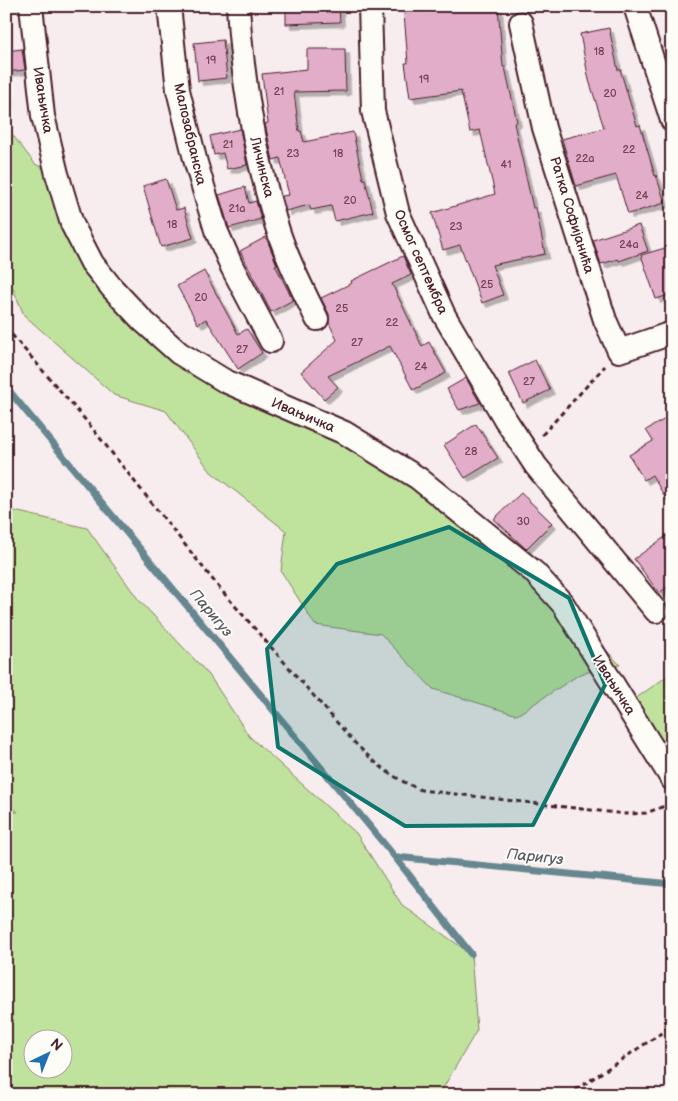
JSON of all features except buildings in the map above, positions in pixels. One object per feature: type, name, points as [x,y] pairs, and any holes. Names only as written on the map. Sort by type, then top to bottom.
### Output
[{"type":"street","name":"Ивањичка","points":[[31,6],[43,116],[57,174],[72,224],[92,263],[112,288],[142,320],[180,353],[225,381],[345,433],[418,478],[534,572],[563,604],[672,779]]},
{"type":"street","name":"Малозабранска","points":[[170,6],[178,90],[196,163],[216,230],[232,267],[271,341]]},
{"type":"street","name":"Личинска","points":[[238,6],[246,95],[259,154],[277,225],[295,274],[317,319]]},
{"type":"street","name":"Осмог септембра","points":[[370,6],[373,111],[398,213],[444,315],[505,419],[531,459],[656,611]]},
{"type":"street","points":[[635,6],[672,120]]},
{"type":"street","name":"Ратка Софијанића","points":[[521,23],[544,128],[605,320],[619,351]]},
{"type":"street","points":[[619,351],[672,333]]},
{"type":"path","points":[[6,328],[88,423],[221,590],[348,736],[378,766],[399,781],[422,790],[625,814],[646,813],[662,807],[672,806]]},
{"type":"path","points":[[531,459],[619,351]]},
{"type":"path","points":[[568,1095],[672,1026]]},
{"type":"highlighted area","points":[[449,527],[569,598],[605,685],[533,825],[405,826],[278,747],[267,649],[337,564]]},
{"type":"green space","points":[[6,97],[14,102],[8,129],[35,164],[57,174],[72,224],[179,353],[345,433],[534,572],[620,665],[580,674],[517,715],[433,689],[381,634],[315,625],[281,571],[286,531],[211,472],[166,411],[114,395],[24,315],[6,272]]},
{"type":"green space","points":[[6,509],[87,528],[138,599],[209,675],[249,736],[356,833],[402,905],[471,954],[477,1030],[439,1095],[6,1095],[6,811],[18,812],[6,809]]},
{"type":"green space","points":[[672,673],[672,770],[626,705]]},
{"type":"waterway","name":"Паригуз","points":[[6,387],[395,857],[471,954]]},
{"type":"waterway","name":"Паригуз","points":[[395,857],[672,884]]}]
